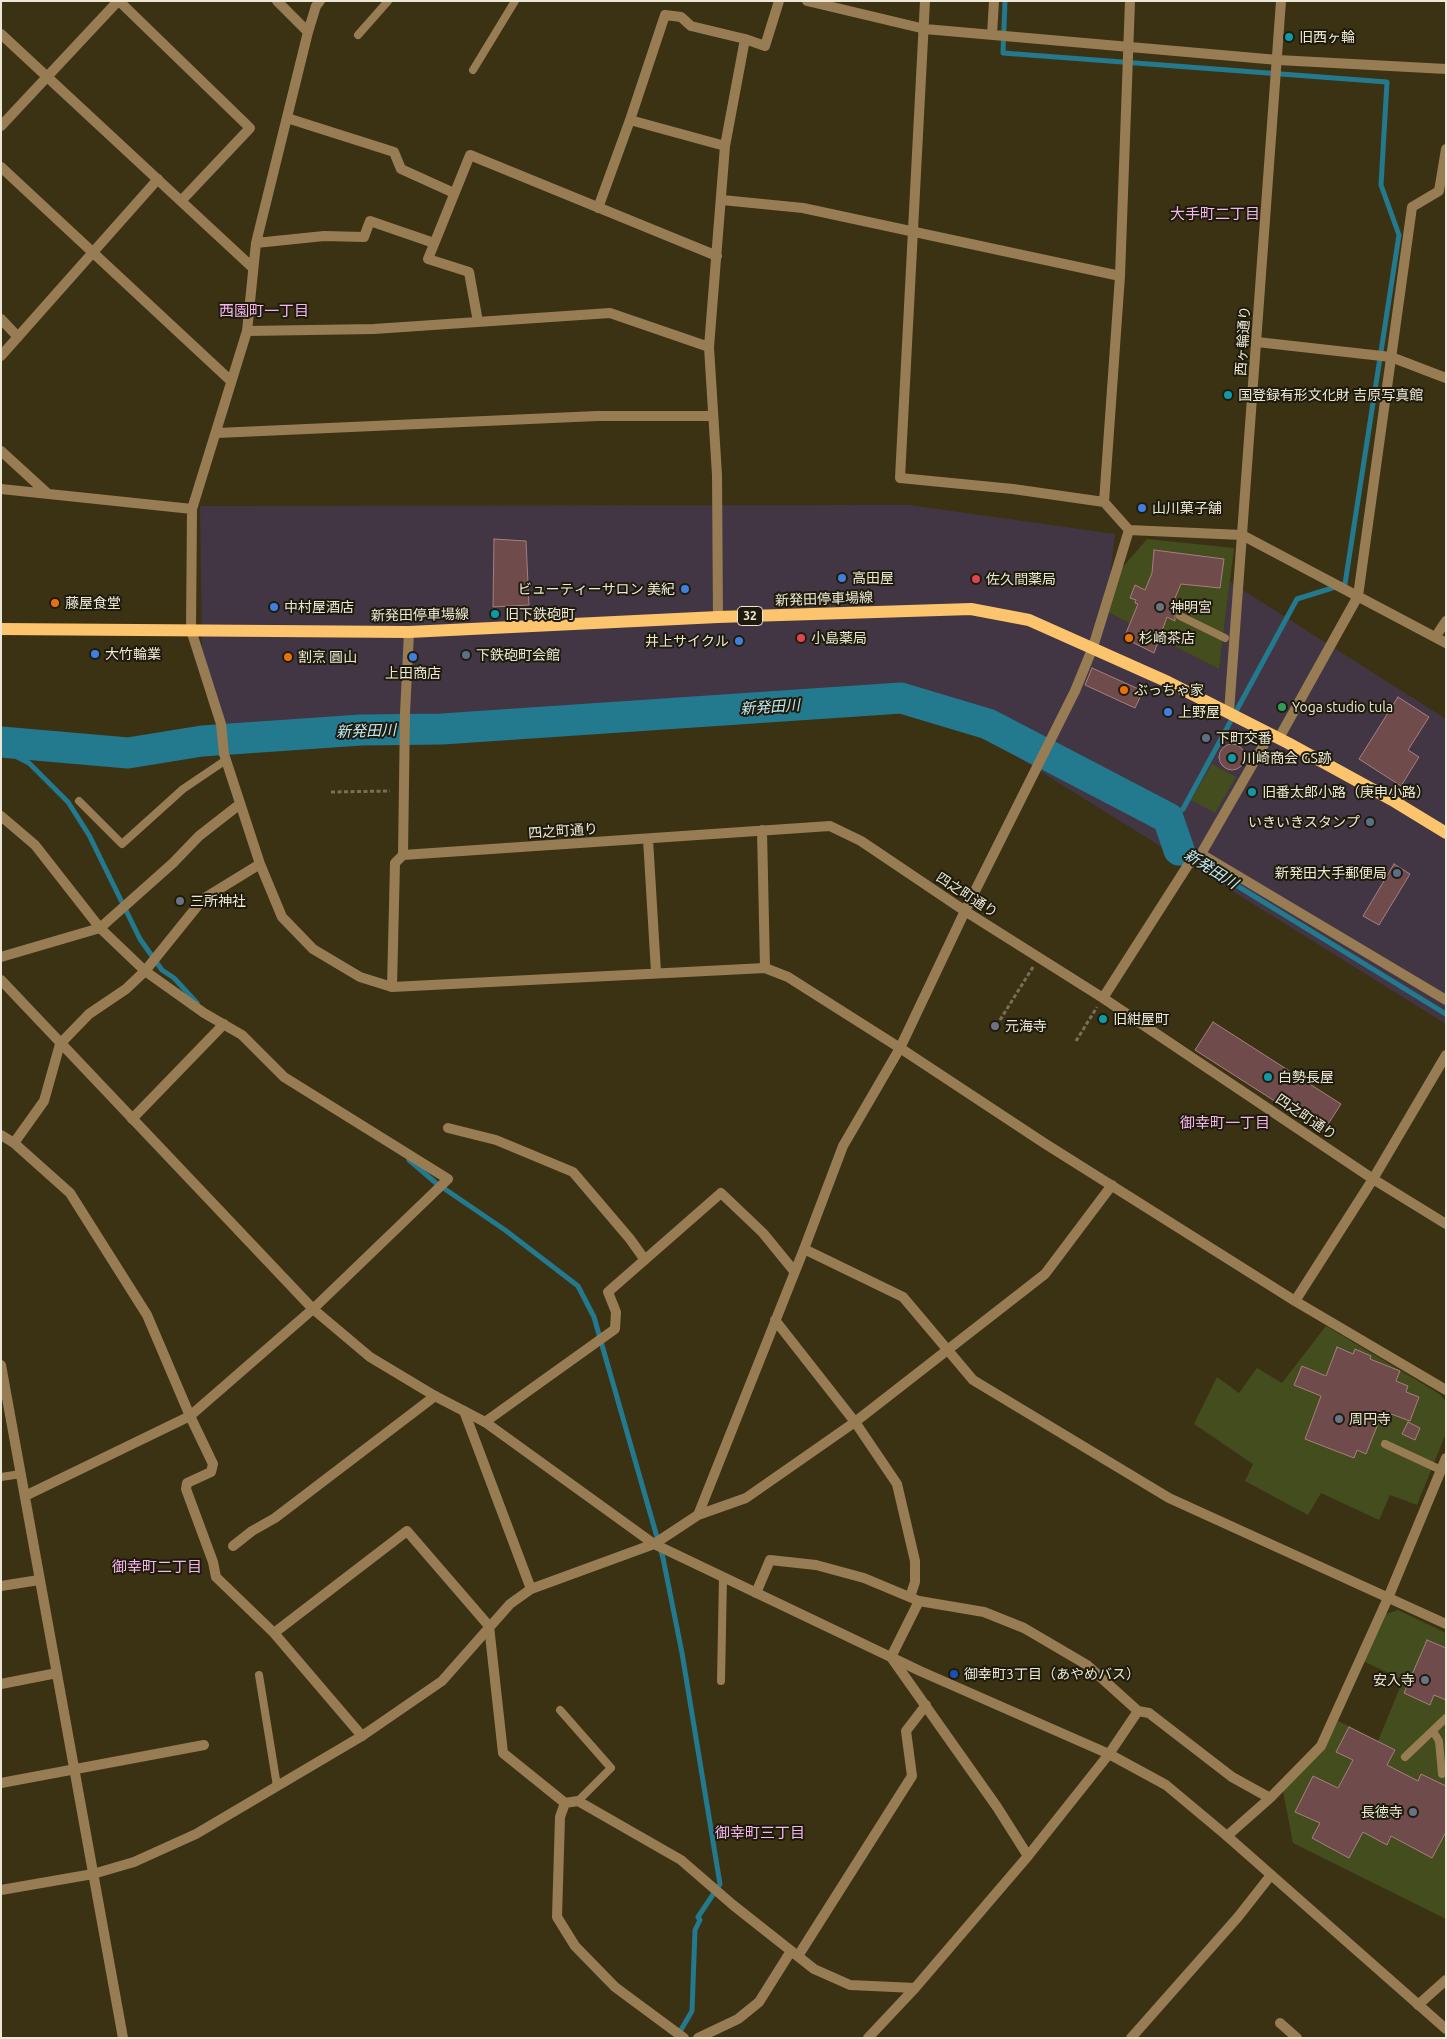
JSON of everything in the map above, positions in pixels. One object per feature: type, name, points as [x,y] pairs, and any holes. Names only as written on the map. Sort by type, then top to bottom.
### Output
[{"type":"main road","name":"新発田停車場線","points":[[1,629],[409,632],[718,617],[971,610],[1029,620],[1093,647],[1229,712],[1392,800],[1446,833]]},
{"type":"street","points":[[1,126],[118,1],[250,128],[181,201]]},
{"type":"street","points":[[277,1],[308,32]]},
{"type":"street","points":[[320,1],[316,6],[308,32],[256,243],[248,331],[192,509],[191,630],[221,724],[225,757],[260,864],[282,917],[313,949],[360,977],[392,987],[656,972],[765,968],[788,977],[1295,1301],[1446,1390]]},
{"type":"street","points":[[598,208],[630,120],[665,14],[681,17],[691,26],[745,39],[765,46],[779,1]]},
{"type":"street","points":[[807,1],[925,29],[1278,60],[1446,68]]},
{"type":"street","points":[[926,1],[900,478],[1013,489],[1104,502],[1128,530],[1242,535],[1436,636],[1446,643]]},
{"type":"street","points":[[992,35],[994,1]]},
{"type":"street","points":[[1104,502],[1120,276],[1130,1]]},
{"type":"street","name":"西ヶ輪通り","points":[[1229,712],[1281,1]]},
{"type":"street","points":[[1,34],[253,268]]},
{"type":"street","points":[[718,617],[717,475],[708,347],[722,200],[725,146],[745,39]]},
{"type":"street","points":[[287,118],[394,152],[402,169],[454,193]]},
{"type":"street","points":[[630,120],[725,146]]},
{"type":"street","points":[[1103,998],[1188,865],[1201,854],[1358,596],[1412,207],[1442,192],[1446,149]]},
{"type":"street","points":[[478,322],[469,272],[428,259],[470,156],[717,256]]},
{"type":"street","points":[[1,167],[231,381]]},
{"type":"street","points":[[1,356],[158,179]]},
{"type":"street","points":[[722,200],[803,208],[914,230],[1120,276]]},
{"type":"street","points":[[256,243],[324,236],[364,237],[370,221],[434,243]]},
{"type":"street","points":[[248,331],[374,329],[610,313],[708,347]]},
{"type":"street","points":[[1,320],[18,337]]},
{"type":"street","points":[[1257,342],[1391,357],[1446,378]]},
{"type":"street","points":[[216,433],[597,416],[713,416]]},
{"type":"street","points":[[1,451],[47,493]]},
{"type":"street","points":[[1,489],[192,509]]},
{"type":"street","points":[[698,1515],[843,1146],[900,1048],[965,911],[1075,691],[1093,647],[1128,530]]},
{"type":"street","points":[[1436,636],[1446,622]]},
{"type":"street","points":[[392,987],[395,863],[403,855],[405,712],[409,632]]},
{"type":"street","points":[[1,957],[100,928],[199,836],[240,804]]},
{"type":"street","points":[[1,816],[35,845],[100,928],[145,971],[204,1013],[242,1035],[284,1077],[448,1179],[314,1309],[190,1416],[25,1496]]},
{"type":"street","name":"四之町通り","points":[[403,855],[830,826],[861,841],[965,911],[1103,998],[1373,1179],[1446,1224]]},
{"type":"street","points":[[762,830],[765,968]]},
{"type":"street","points":[[648,839],[656,972]]},
{"type":"street","points":[[1201,854],[1446,1000]]},
{"type":"street","points":[[14,1143],[44,1101],[60,1044],[89,1014],[126,989],[145,971],[204,899],[260,864]]},
{"type":"street","points":[[1,980],[314,1309],[370,1357],[435,1396],[485,1422],[654,1544],[891,1657],[1109,1754],[1166,1785],[1227,1836],[1446,2029]]},
{"type":"street","points":[[132,1119],[224,1024]]},
{"type":"street","points":[[1295,1301],[1373,1179],[1446,1055]]},
{"type":"street","points":[[448,1128],[496,1140],[573,1172],[630,1239],[645,1260]]},
{"type":"street","points":[[1,1135],[14,1143],[70,1194],[147,1315],[190,1416],[213,1464],[211,1472],[186,1482],[186,1489],[213,1562],[216,1577],[274,1633],[362,1736]]},
{"type":"street","points":[[1,1890],[93,1874],[134,1862],[196,1834],[362,1736],[442,1681],[510,1604],[531,1589],[654,1544],[698,1515],[746,1498],[855,1422],[949,1351],[1045,1274],[1112,1185]]},
{"type":"street","points":[[485,1422],[615,1329],[616,1312],[608,1292],[721,1193],[763,1232],[794,1271]]},
{"type":"street","points":[[804,1249],[903,1297],[972,1380],[1169,1498],[1446,1624]]},
{"type":"street","points":[[775,1320],[855,1422],[897,1484],[914,1561],[915,1599],[891,1657]]},
{"type":"street","points":[[1,1365],[123,2038]]},
{"type":"street","points":[[233,1546],[252,1531],[274,1518],[435,1396]]},
{"type":"street","points":[[464,1411],[531,1589]]},
{"type":"street","points":[[1227,1836],[1270,1798],[1321,1746],[1388,1598],[1443,1471],[1446,1458]]},
{"type":"street","points":[[274,1633],[407,1531],[490,1626],[503,1753],[565,1803],[578,1801],[681,1860],[733,1905],[814,1969],[850,1985],[916,1988]]},
{"type":"street","points":[[756,1593],[770,1560],[824,1567],[864,1578],[915,1599],[984,1612],[1024,1628],[1087,1665],[1138,1711],[1149,1714],[1232,1776],[1270,1798]]},
{"type":"street","points":[[1,1586],[39,1580]]},
{"type":"street","points":[[891,1657],[997,1807],[1028,1856]]},
{"type":"street","points":[[1,1684],[57,1673]]},
{"type":"street","points":[[703,2037],[738,2019],[759,2002],[794,1954],[912,1776],[906,1731],[926,1705]]},
{"type":"street","points":[[868,2038],[916,1988],[1028,1856],[1109,1754],[1138,1711]]},
{"type":"street","points":[[1,1783],[204,1745]]},
{"type":"street","points":[[565,1803],[560,1817],[557,1917],[575,1946],[615,1987],[684,2038]]},
{"type":"street","points":[[1131,2038],[1238,1917],[1271,1875]]},
{"type":"street","points":[[1418,2005],[1446,1980]]},
{"type":"street","points":[[1280,2023],[1297,2038]]},
{"type":"lane","points":[[358,35],[388,1]]},
{"type":"lane","points":[[473,70],[516,1]]},
{"type":"lane","points":[[1180,616],[1225,638]]},
{"type":"lane","points":[[79,801],[122,844],[183,789],[225,757]]},
{"type":"lane","points":[[1385,1444],[1443,1471]]},
{"type":"lane","points":[[1,1477],[21,1474]]},
{"type":"lane","points":[[721,1681],[723,1578]]},
{"type":"lane","points":[[259,1675],[277,1786]]},
{"type":"lane","points":[[560,1710],[611,1768],[578,1801]]},
{"type":"lane","points":[[1405,1757],[1446,1718]]},
{"type":"lane","points":[[1433,1730],[1439,1741],[1442,1774]]},
{"type":"path","points":[[331,792],[404,791]]},
{"type":"path","points":[[1000,1020],[1038,958]]},
{"type":"path","points":[[1076,1041],[1103,998]]},
{"type":"shaded area","points":[[909,505],[1115,534],[1106,611],[1219,669],[1230,582],[1446,719],[1446,1024],[929,702],[226,731],[202,649],[200,506]]},
{"type":"green space","points":[[1147,539],[1234,548],[1219,669],[1106,611],[1122,568]]},
{"type":"green space","points":[[1212,764],[1236,777],[1215,813],[1191,800]]},
{"type":"green space","points":[[1326,1326],[1438,1393],[1446,1401],[1446,1433],[1417,1505],[1390,1495],[1379,1520],[1321,1493],[1308,1515],[1245,1481],[1253,1464],[1194,1424],[1217,1377],[1239,1393],[1257,1368],[1282,1383]]},
{"type":"green space","points":[[1398,1610],[1446,1633],[1446,1919],[1293,1843],[1282,1786],[1322,1752],[1338,1721],[1378,1741],[1403,1680],[1363,1661],[1386,1614]]},
{"type":"building","points":[[494,539],[526,541],[529,605],[493,607]]},
{"type":"building","points":[[1154,550],[1224,559],[1220,588],[1181,584],[1172,605],[1180,609],[1175,614],[1175,621],[1167,617],[1154,653],[1124,638],[1138,604],[1135,603],[1136,600],[1130,598],[1135,585],[1145,590],[1152,573]]},
{"type":"building","points":[[1092,668],[1143,691],[1135,708],[1085,685]]},
{"type":"building","points":[[1398,697],[1429,717],[1408,750],[1419,757],[1401,786],[1359,759]]},
{"type":"building","name":"川崎商会 GS跡","points":[[1232,744],[1241,748],[1245,757],[1241,766],[1232,770],[1223,766],[1219,757],[1223,748]]},
{"type":"building","points":[[1394,864],[1410,874],[1379,925],[1363,916]]},
{"type":"building","name":"白勢長屋","points":[[1213,1022],[1341,1104],[1323,1132],[1195,1050]]},
{"type":"building","points":[[1337,1347],[1353,1354],[1355,1349],[1371,1356],[1370,1359],[1400,1371],[1396,1381],[1408,1386],[1406,1392],[1419,1397],[1410,1421],[1383,1411],[1366,1454],[1357,1450],[1354,1458],[1305,1439],[1321,1396],[1294,1385],[1302,1366],[1326,1376]]},
{"type":"building","points":[[1408,1422],[1420,1428],[1415,1440],[1402,1434]]},
{"type":"building","points":[[1427,1640],[1446,1648],[1446,1700],[1434,1695],[1430,1705],[1404,1693]]},
{"type":"building","points":[[1349,1727],[1395,1750],[1387,1765],[1418,1781],[1421,1774],[1446,1786],[1446,1832],[1432,1858],[1391,1836],[1387,1845],[1363,1832],[1349,1858],[1312,1838],[1320,1823],[1295,1812],[1313,1776],[1338,1788],[1353,1760],[1336,1752]]},
{"type":"waterway","points":[[1005,1],[1003,53],[1387,82],[1381,185],[1399,235],[1345,584],[1297,599],[1183,809],[1168,818]]},
{"type":"waterway","name":"新発田川","points":[[1,742],[128,753],[202,741],[361,730],[442,729],[901,698],[988,724],[1168,818],[1179,850]]},
{"type":"waterway","points":[[1,749],[29,763],[68,802],[89,835],[140,939],[162,970],[174,978],[197,1003]]},
{"type":"waterway","name":"新発田川","points":[[1179,850],[1446,1014]]},
{"type":"waterway","points":[[409,1160],[436,1183],[505,1230],[578,1286],[594,1317],[663,1558],[682,1653],[720,1884],[698,1917],[700,1920],[695,1930],[692,2011],[678,2035]]},
{"type":"place","name":"旧西ヶ輪","points":[[1289,37]]},
{"type":"place","name":"国登録有形文化財 吉原写真館","points":[[1228,395]]},
{"type":"place","name":"山川菓子舗","points":[[1142,508]]},
{"type":"place","name":"高田屋","points":[[842,578]]},
{"type":"place","name":"佐久間薬局","points":[[976,579]]},
{"type":"place","name":"ビューティーサロン 美紀","points":[[685,589]]},
{"type":"place","name":"藤屋食堂","points":[[55,603]]},
{"type":"place","name":"中村屋酒店","points":[[274,607]]},
{"type":"place","name":"神明宮","points":[[1160,607]]},
{"type":"place","name":"旧下鉄砲町","points":[[495,614]]},
{"type":"place","name":"小島薬局","points":[[801,638]]},
{"type":"place","name":"杉崎茶店","points":[[1129,638]]},
{"type":"place","name":"井上サイクル","points":[[739,641]]},
{"type":"place","name":"大竹輪業","points":[[95,654]]},
{"type":"place","name":"下鉄砲町会館","points":[[466,655]]},
{"type":"place","name":"割烹 圓山","points":[[288,657]]},
{"type":"place","name":"上田商店","points":[[413,657]]},
{"type":"place","name":"ぶっちゃ家","points":[[1124,690]]},
{"type":"place","name":"Yoga studio tula","points":[[1282,707]]},
{"type":"place","name":"上野屋","points":[[1168,712]]},
{"type":"place","name":"下町交番","points":[[1206,738]]},
{"type":"place","name":"川崎商会 GS跡","points":[[1232,758]]},
{"type":"place","name":"旧番太郎小路（庚申小路）","points":[[1252,792]]},
{"type":"place","name":"いきいきスタンプ","points":[[1370,822]]},
{"type":"place","name":"新発田大手郵便局","points":[[1397,873]]},
{"type":"place","name":"三所神社","points":[[180,901]]},
{"type":"place","name":"旧紺屋町","points":[[1103,1019]]},
{"type":"place","name":"元海寺","points":[[995,1026]]},
{"type":"place","name":"白勢長屋","points":[[1268,1077]]},
{"type":"place","name":"周円寺","points":[[1339,1419]]},
{"type":"place","name":"御幸町3丁目（あやめバス）","points":[[954,1674]]},
{"type":"place","name":"安入寺","points":[[1425,1680]]},
{"type":"place","name":"長徳寺","points":[[1413,1812]]},
{"type":"district","name":"大手町二丁目","points":[[1215,214]]},
{"type":"district","name":"西園町一丁目","points":[[264,311]]},
{"type":"district","name":"御幸町一丁目","points":[[1225,1123]]},
{"type":"district","name":"御幸町二丁目","points":[[157,1567]]},
{"type":"district","name":"御幸町三丁目","points":[[760,1833]]}]
